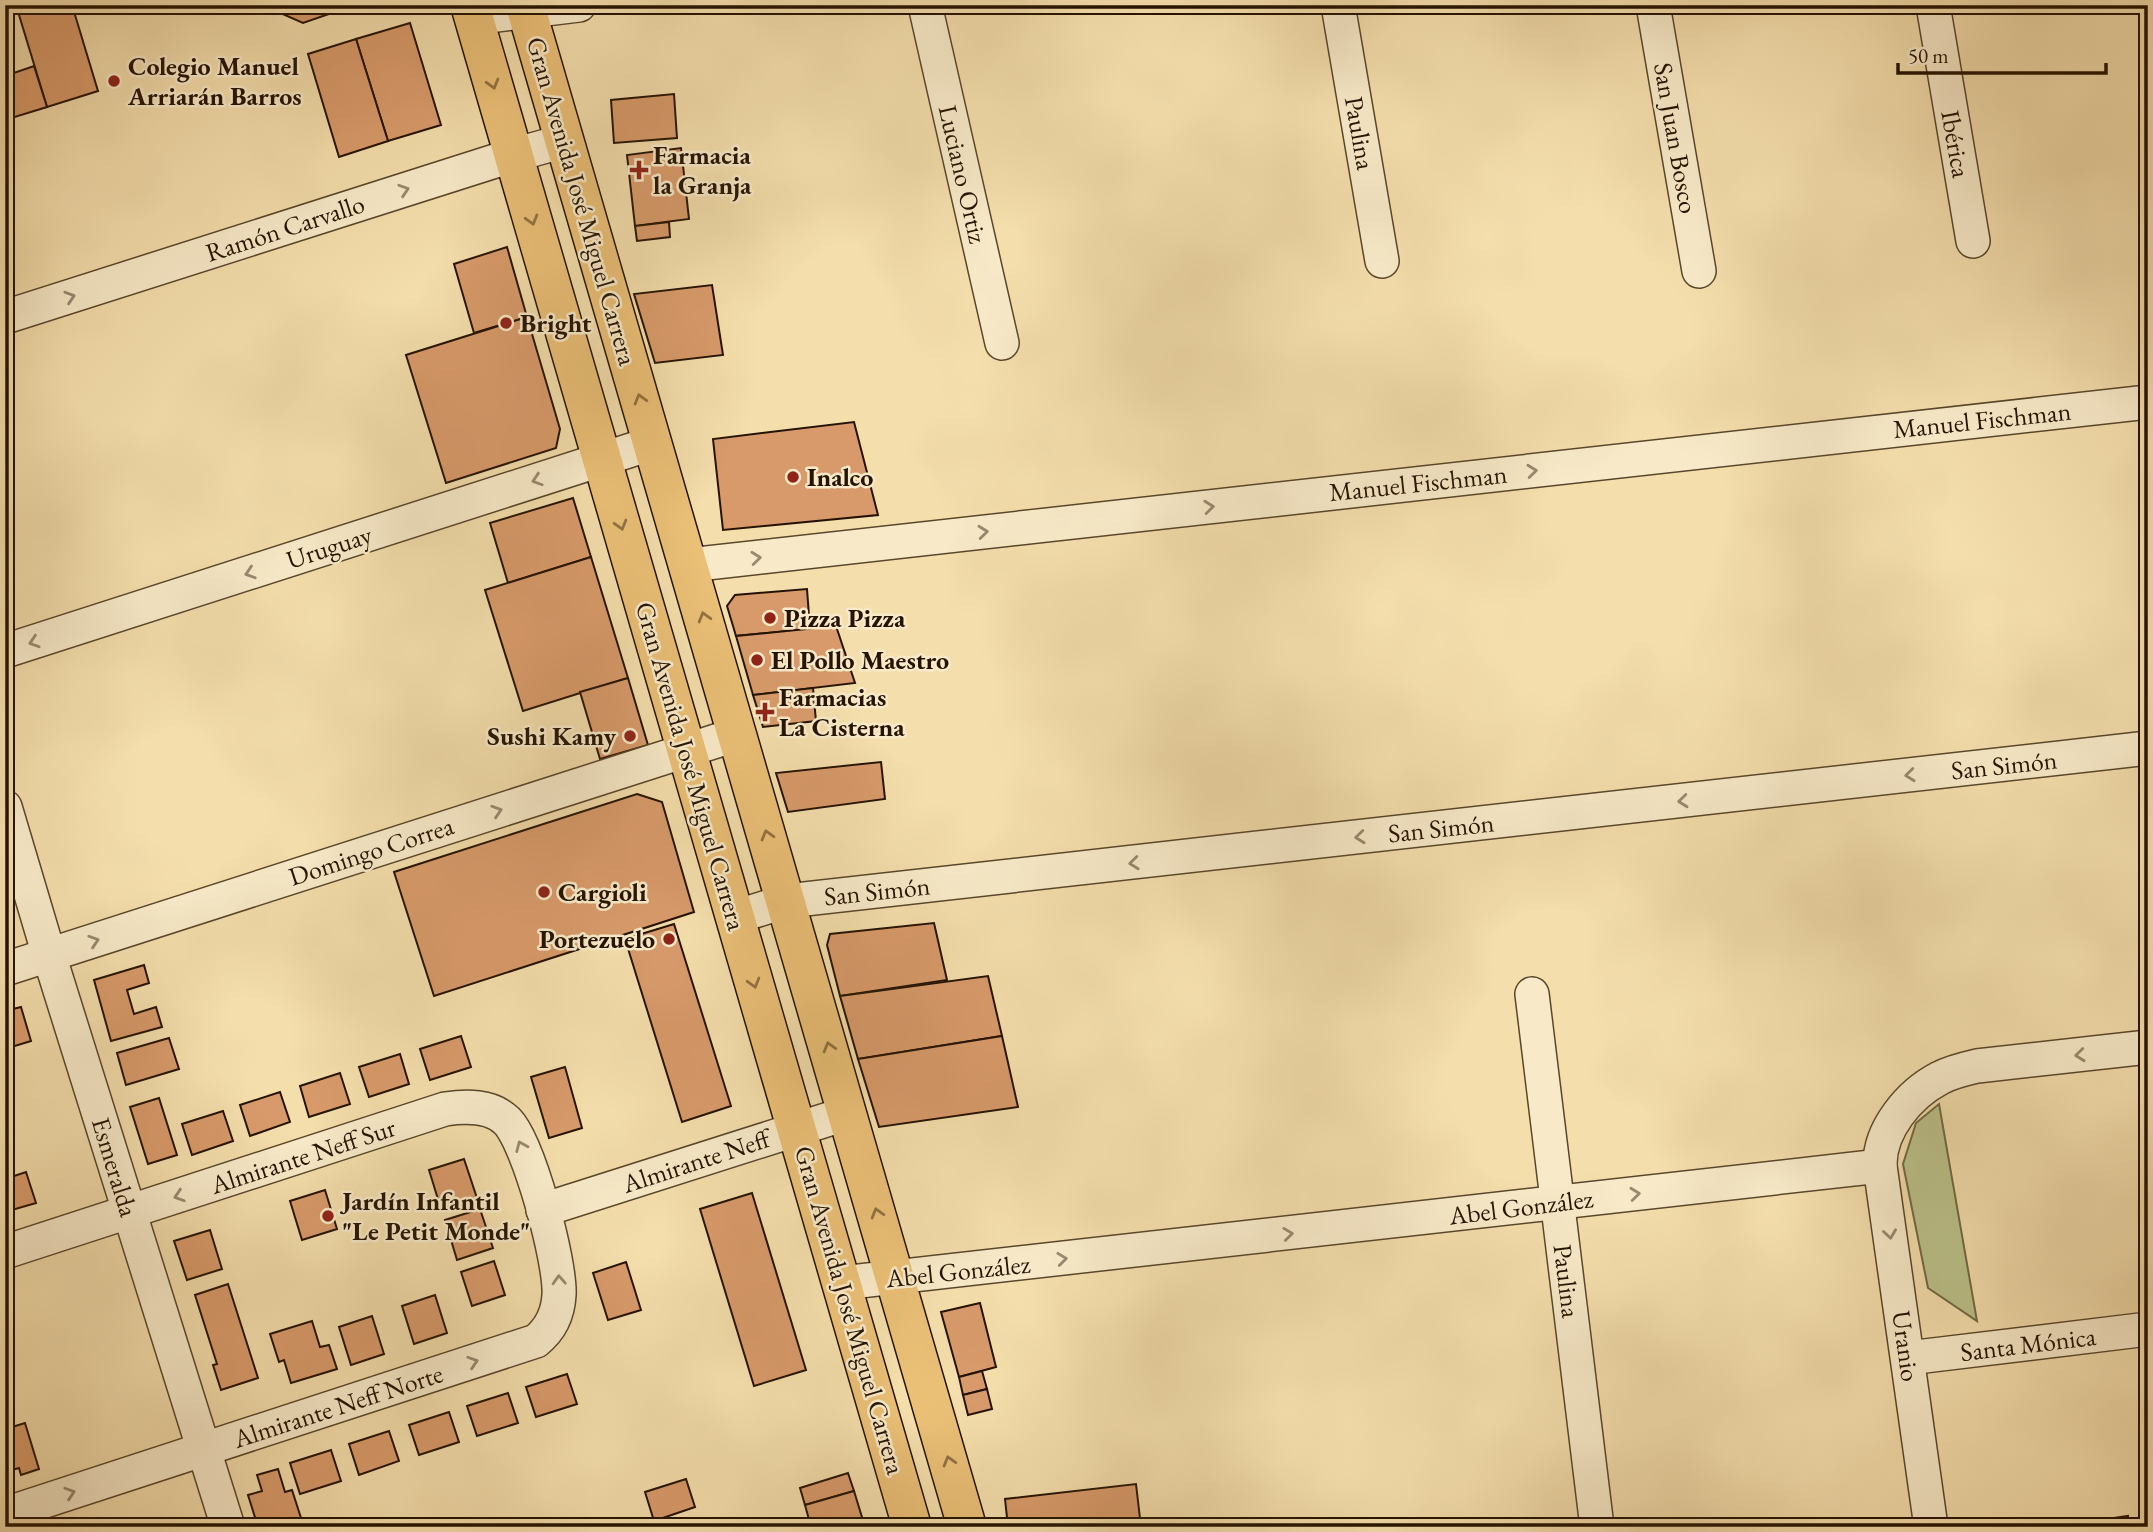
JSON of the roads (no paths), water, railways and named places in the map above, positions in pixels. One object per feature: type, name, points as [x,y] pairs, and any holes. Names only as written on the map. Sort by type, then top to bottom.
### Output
[{"type":"main road","name":"Gran Avenida José Miguel Carrera","points":[[526,8],[897,1278],[967,1527]]},
{"type":"main road","name":"Gran Avenida José Miguel Carrera","points":[[472,12],[912,1527]]},
{"type":"street","points":[[472,12],[579,5]]},
{"type":"street","name":"Luciano Ortiz","points":[[925,5],[1002,343]]},
{"type":"street","name":"Paulina","points":[[1338,5],[1382,261]]},
{"type":"street","name":"San Juan Bosco","points":[[1654,5],[1699,271]]},
{"type":"street","name":"Ibérica","points":[[1933,5],[1973,241]]},
{"type":"street","name":"Ramón Carvallo","points":[[5,317],[564,141]]},
{"type":"street","name":"Manuel Fischman","points":[[689,565],[2148,402]]},
{"type":"street","name":"Uruguay","points":[[5,651],[653,443]]},
{"type":"street","name":"Domingo Correa","points":[[5,969],[738,734]]},
{"type":"street","name":"San Simón","points":[[735,917],[787,901],[2148,748]]},
{"type":"street","name":"Esmeralda","points":[[5,807],[228,1527]]},
{"type":"street","name":"Paulina","points":[[1532,994],[1597,1527]]},
{"type":"street","points":[[1880,1166],[1881,1147],[1889,1130],[1910,1102],[1924,1088],[1958,1070],[2148,1047]]},
{"type":"street","name":"Almirante Neff Sur","points":[[5,1252],[445,1109],[461,1107],[477,1107],[493,1113],[505,1119],[514,1130],[522,1144],[543,1210]]},
{"type":"street","name":"Almirante Neff","points":[[543,1210],[848,1113]]},
{"type":"street","name":"Abel González","points":[[842,1283],[1880,1166]]},
{"type":"street","name":"Uranio","points":[[1880,1166],[1931,1527]]},
{"type":"street","name":"Almirante Neff Norte","points":[[5,1514],[536,1341],[545,1334],[553,1321],[559,1294],[558,1266],[543,1210]]},
{"type":"street","name":"Santa Mónica","points":[[1908,1358],[2148,1329]]},
{"type":"place","name":"Colegio Manuel Arriarán Barros","points":[[114,81]]},
{"type":"place","name":"Farmacia la Granja","points":[[639,170]]},
{"type":"place","name":"Bright","points":[[506,323]]},
{"type":"place","name":"Inalco","points":[[793,477]]},
{"type":"place","name":"Pizza Pizza","points":[[770,618]]},
{"type":"place","name":"El Pollo Maestro","points":[[757,660]]},
{"type":"place","name":"Farmacias La Cisterna","points":[[765,712]]},
{"type":"place","name":"Sushi Kamy","points":[[630,736]]},
{"type":"place","name":"Cargioli","points":[[544,892]]},
{"type":"place","name":"Portezuelo","points":[[669,939]]},
{"type":"place","name":"Jardín Infantil \"Le Petit Monde\"","points":[[328,1216]]}]
